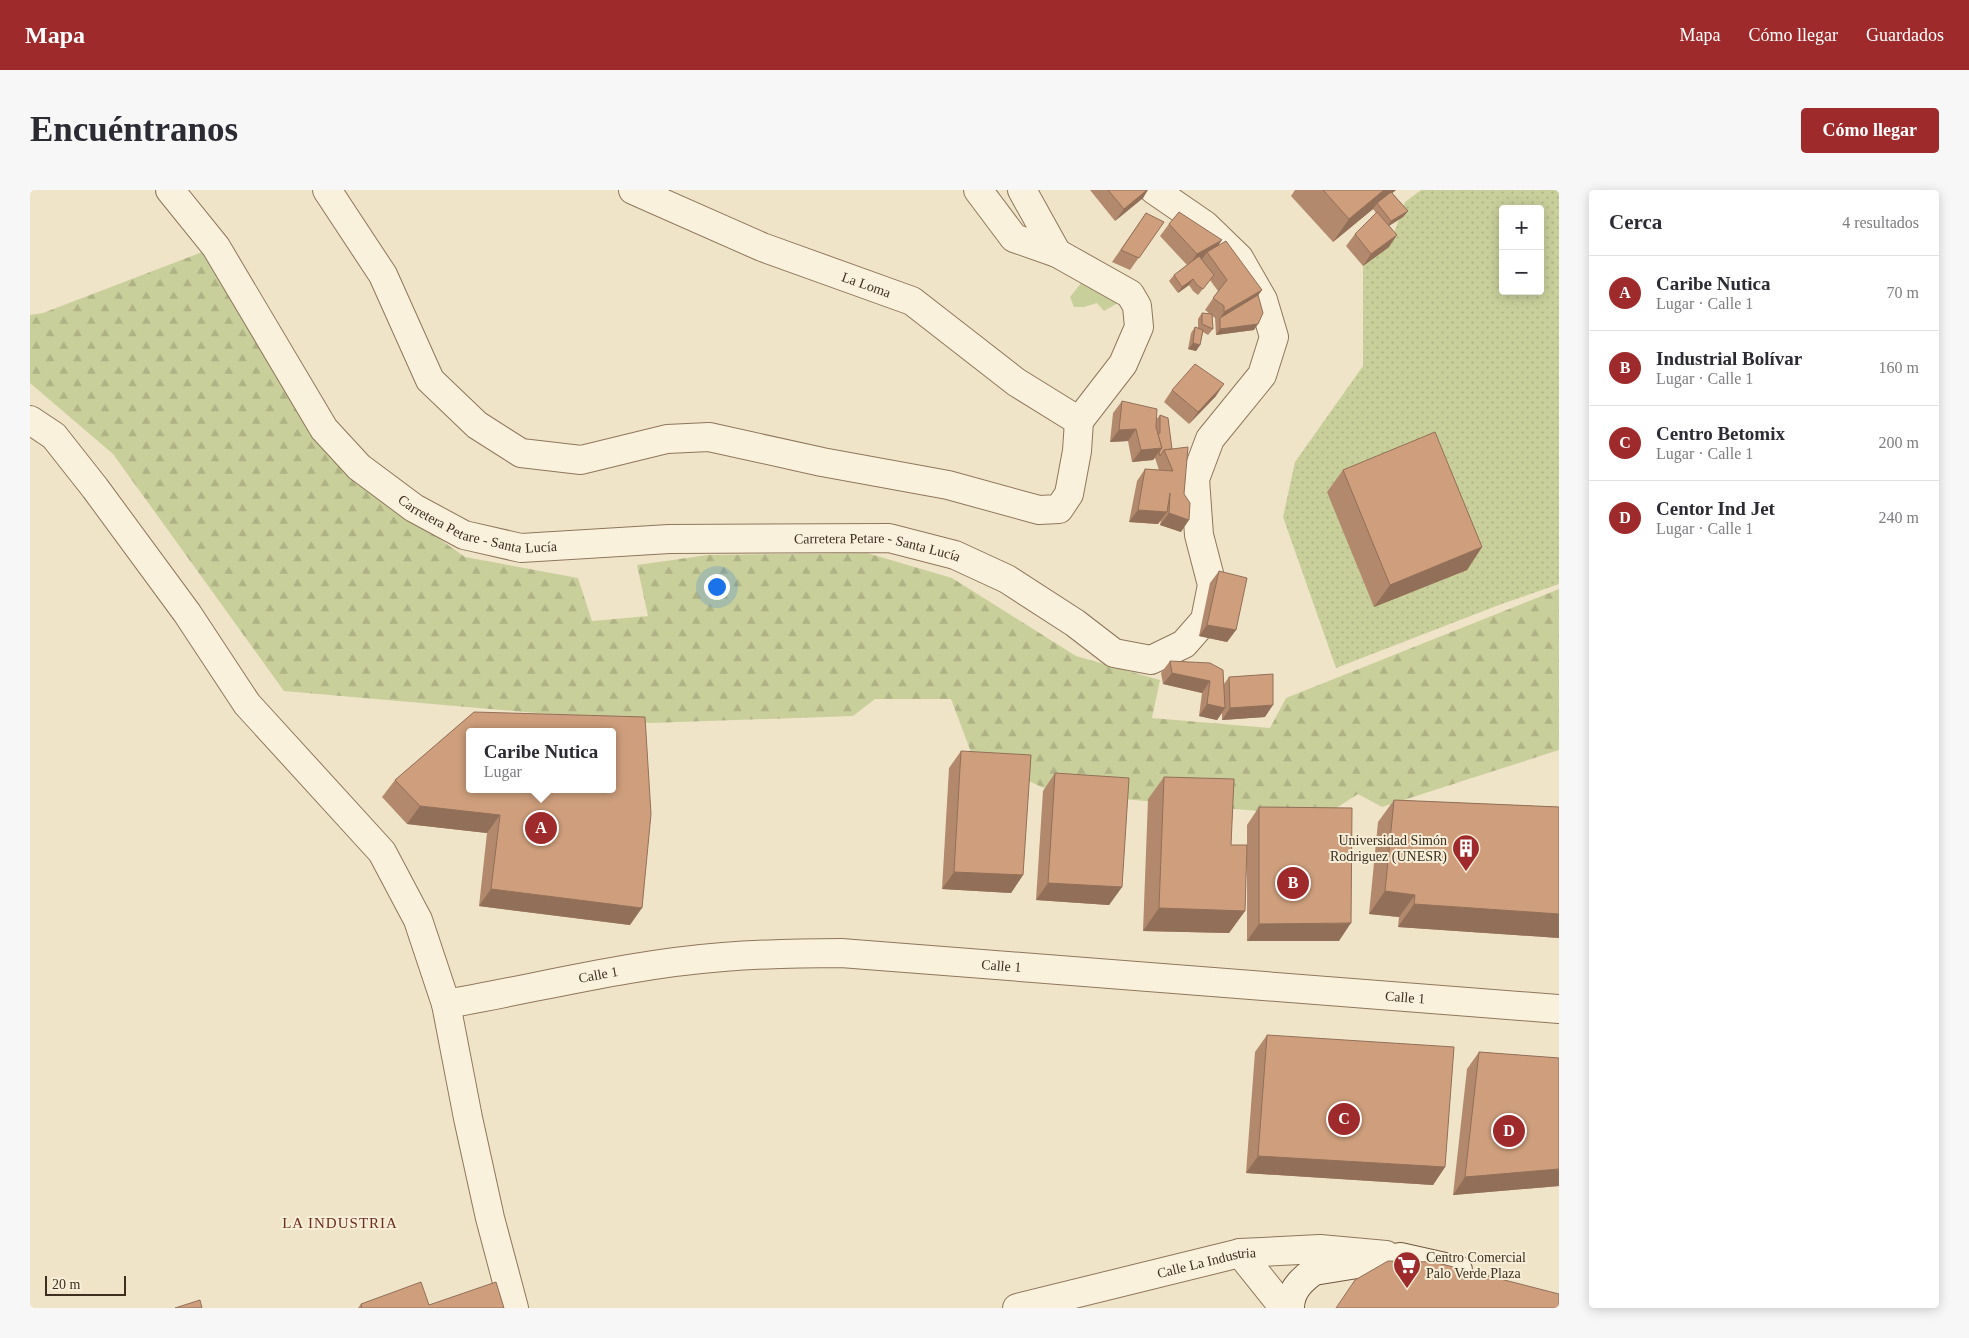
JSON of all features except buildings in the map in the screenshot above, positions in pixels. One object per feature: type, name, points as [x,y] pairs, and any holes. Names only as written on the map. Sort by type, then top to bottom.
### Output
[{"type":"street","name":"Carretera Petare - Santa Lucía","points":[[170,190],[216,247],[324,429],[359,467],[414,508],[464,534],[521,548],[669,539],[889,538],[955,555],[1007,579],[1074,623],[1114,653],[1151,660],[1184,644],[1205,620],[1212,586],[1199,535],[1195,479],[1210,439],[1262,375],[1274,336],[1263,300],[1239,258],[1205,226],[1154,190]]},
{"type":"street","points":[[327,190],[383,275],[430,380],[477,426],[521,453],[581,460],[667,439],[709,438],[948,486],[1039,510],[1059,509],[1069,494],[1077,451],[1079,421],[1123,364],[1139,327],[1137,306],[1130,294],[1057,253],[1014,238],[978,190]]},
{"type":"street","name":"La Loma","points":[[633,190],[762,247],[912,301],[1016,382],[1079,421]]},
{"type":"street","points":[[1022,190],[1057,253]]},
{"type":"street","points":[[30,420],[54,436],[95,488],[187,613],[248,704],[382,852],[418,920],[446,1004],[486,1200],[514,1308]]},
{"type":"street","name":"Calle 1","points":[[446,1004],[622,971],[722,957],[788,953],[841,953],[1559,1009]]},
{"type":"street","name":"Calle La Industria","points":[[1017,1308],[1240,1253],[1320,1249],[1400,1257],[1484,1277]]},
{"type":"street","points":[[1240,1253],[1284,1308]]},
{"type":"street","name":"Calle La Industria","points":[[1290,1308],[1290,1299],[1294,1290],[1303,1278],[1314,1271],[1400,1257]]},
{"type":"green space","points":[[1421,190],[1559,190],[1559,584],[1336,668],[1283,517],[1295,462],[1363,366],[1363,266],[1393,236],[1405,202]]},
{"type":"green space","points":[[205,251],[369,489],[465,557],[578,578],[592,621],[648,616],[637,565],[708,555],[867,553],[952,578],[1076,656],[1160,680],[1152,718],[1270,728],[1286,698],[1559,589],[1559,750],[1382,807],[1358,794],[1330,812],[1293,814],[1055,793],[972,755],[951,699],[875,699],[853,716],[650,723],[284,691],[113,454],[30,383],[30,315],[43,313]]},
{"type":"green space","points":[[1085,278],[1118,303],[1104,311],[1097,303],[1084,307],[1074,307],[1070,297]]},
{"type":"place","name":"Caribe Nutica","points":[[541,828]]},
{"type":"place","name":"Universidad Simón Rodriguez (UNESR)","points":[[1466,872]]},
{"type":"place","name":"Industrial Bolívar","points":[[1293,883]]},
{"type":"place","name":"Centro Betomix","points":[[1344,1119]]},
{"type":"place","name":"Centor Ind Jet","points":[[1509,1131]]},
{"type":"place","name":"Centro Comercial Palo Verde Plaza","points":[[1407,1289]]},
{"type":"district","name":"LA INDUSTRIA","points":[[340,1223]]}]
